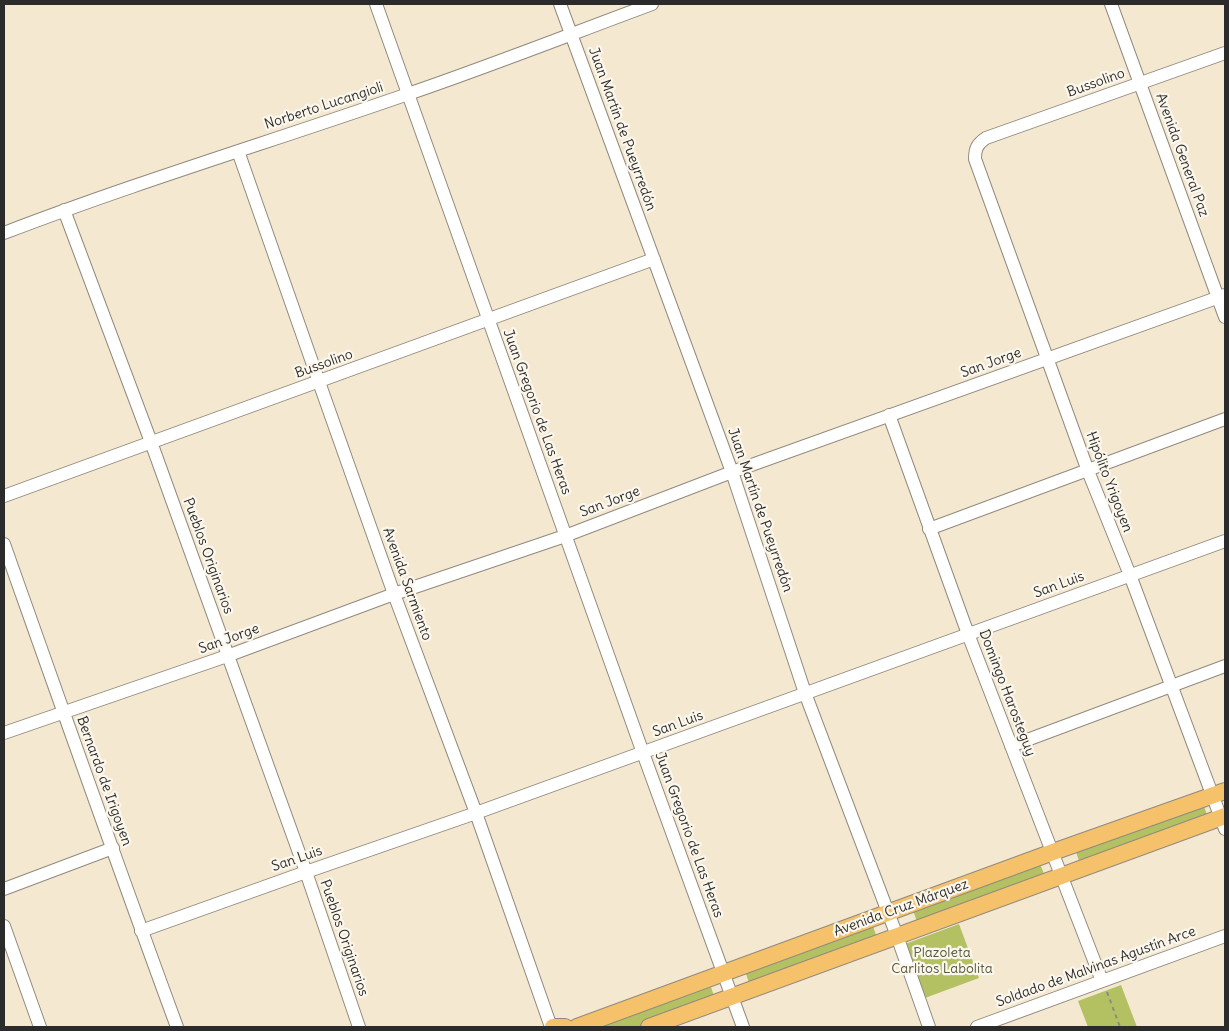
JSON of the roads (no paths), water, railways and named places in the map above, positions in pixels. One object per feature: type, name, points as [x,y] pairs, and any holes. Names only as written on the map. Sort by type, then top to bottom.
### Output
[{"type":"main road","name":"Avenida Cruz Márquez","points":[[577,1027],[723,972],[1219,793]]},
{"type":"main road","name":"Avenida Cruz Márquez","points":[[649,1027],[1062,875],[1224,821]]},
{"type":"main road","points":[[552,1027],[565,1027]]},
{"type":"street","name":"Juan Gregorio de Las Heras","points":[[376,4],[487,320],[743,1027]]},
{"type":"street","name":"Juan Martín de Pueyrredón","points":[[560,4],[732,472],[805,693],[897,936],[929,1027]]},
{"type":"street","name":"Norberto Lucangioli","points":[[4,233],[64,210],[238,150],[408,94],[652,4]]},
{"type":"street","name":"Avenida General Paz","points":[[1111,4],[1222,297],[1225,317]]},
{"type":"street","name":"Bussolino","points":[[978,144],[986,138],[1225,53]]},
{"type":"street","name":"Hipólito Yrigoyen","points":[[978,144],[975,159],[1047,359],[1088,471],[1172,686],[1219,793],[1224,821]]},
{"type":"street","name":"Avenida Sarmiento","points":[[238,150],[394,594],[476,813],[552,1027]]},
{"type":"street","name":"Pueblos Originarios","points":[[64,210],[151,442],[306,872],[359,1027]]},
{"type":"street","name":"Bussolino","points":[[4,496],[654,259]]},
{"type":"street","name":"San Jorge","points":[[4,733],[227,656],[394,594],[565,536],[732,472],[1222,297]]},
{"type":"street","name":"Domingo Harosteguy","points":[[889,416],[968,634],[1102,980]]},
{"type":"street","points":[[929,529],[1225,419]]},
{"type":"street","name":"San Luis","points":[[141,931],[643,753],[1225,541]]},
{"type":"street","name":"Bernardo de Irigoyen","points":[[4,544],[176,1027]]},
{"type":"street","points":[[1011,746],[1225,666]]},
{"type":"street","points":[[4,890],[113,848]]},
{"type":"street","points":[[4,926],[40,1027]]},
{"type":"street","name":"Soldado de Malvinas Agustín Arce","points":[[977,1027],[1225,936]]},
{"type":"park label","name":"Plazoleta Carlitos Labolita","points":[[942,962]]}]
